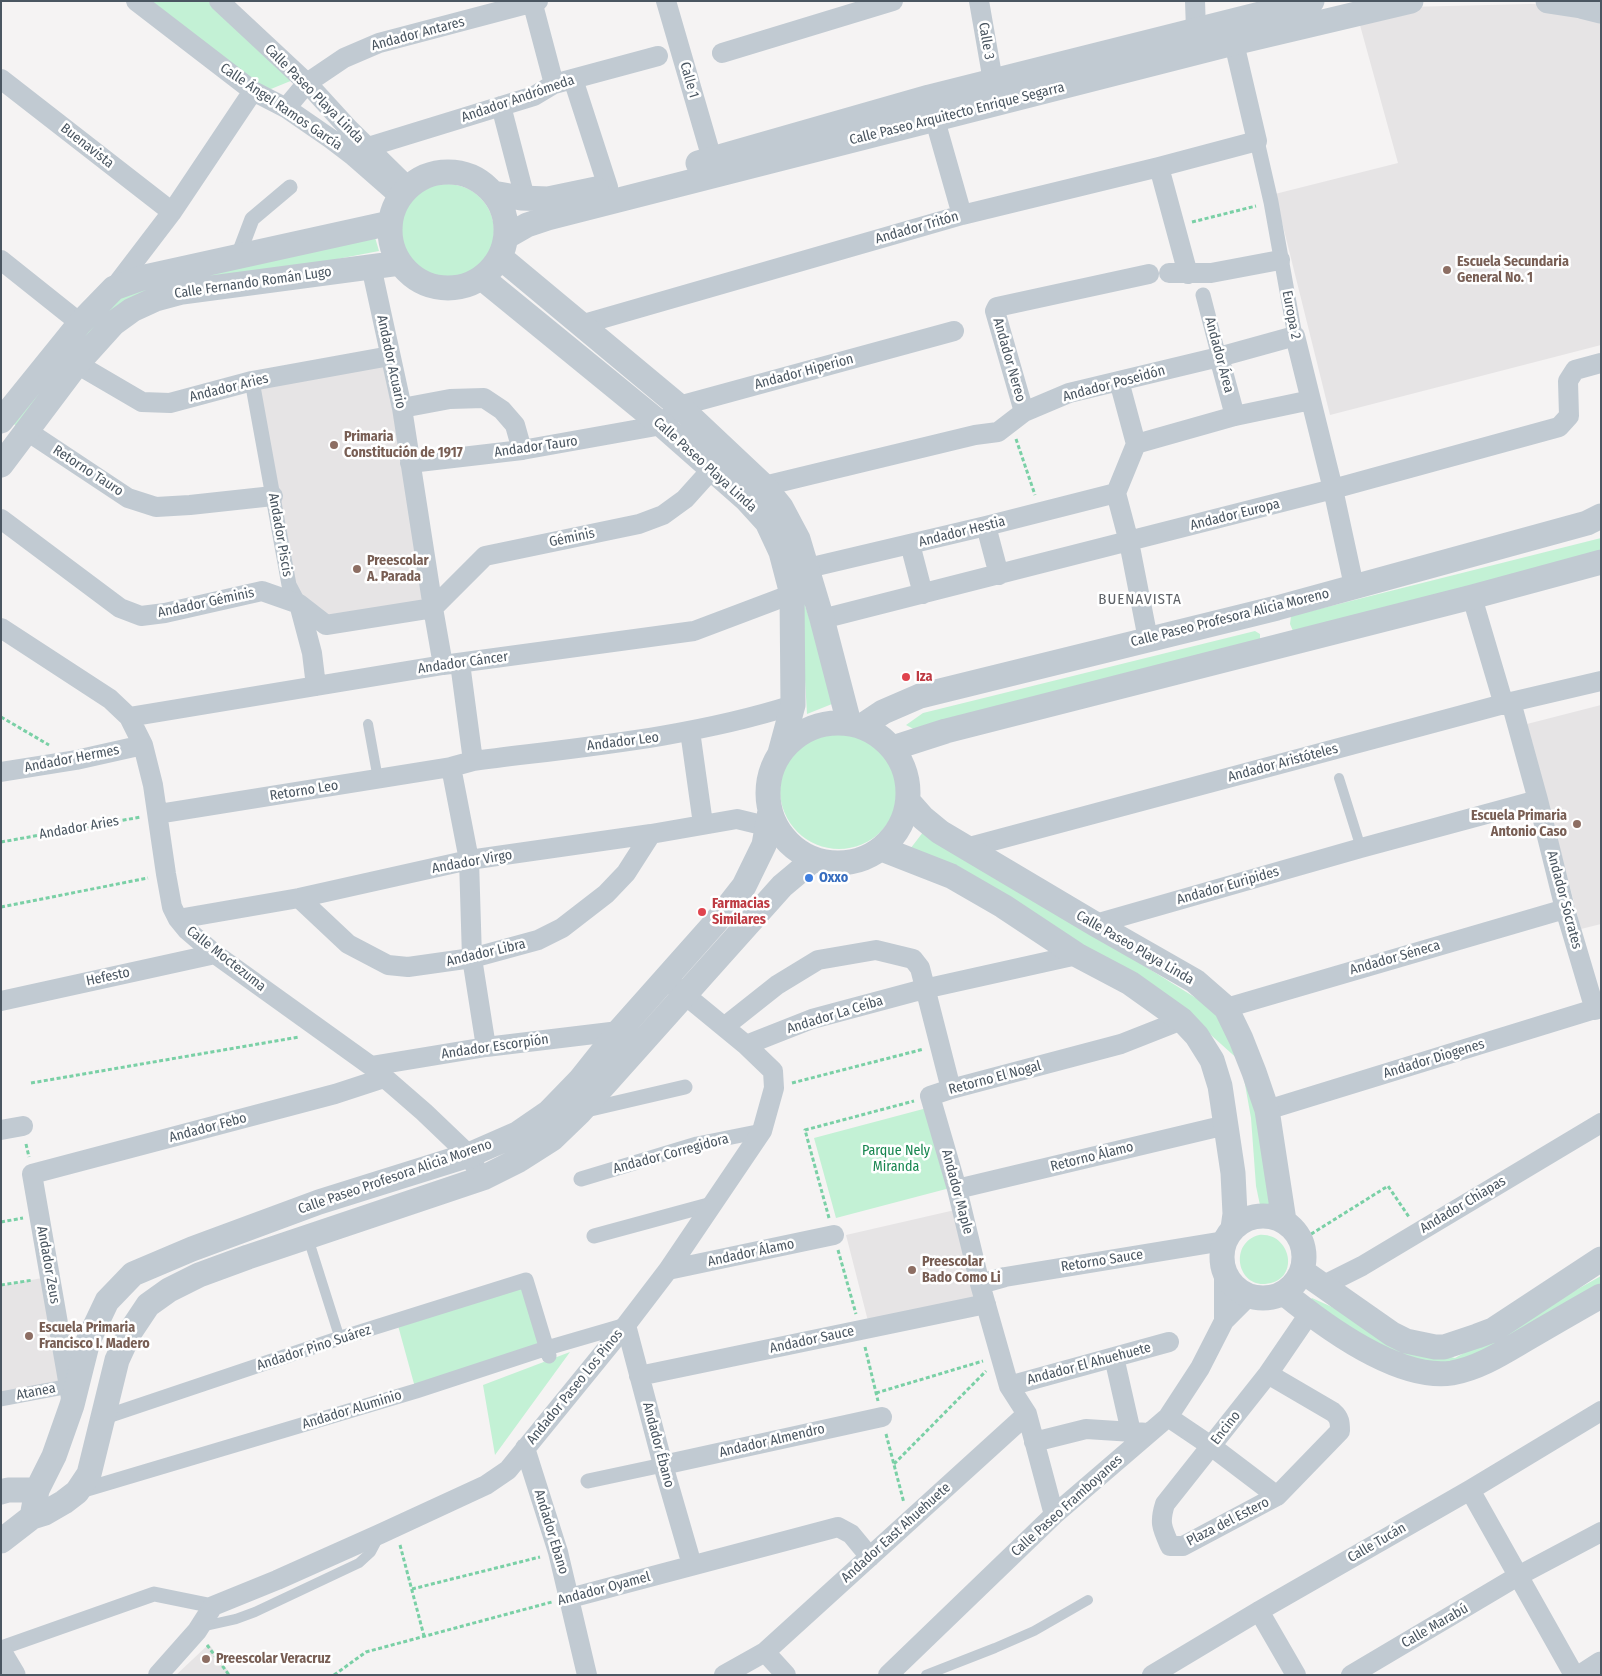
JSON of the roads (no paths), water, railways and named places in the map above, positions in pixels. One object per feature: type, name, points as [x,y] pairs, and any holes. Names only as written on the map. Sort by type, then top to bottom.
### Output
[{"type":"street","name":"Calle Ángel Ramos García","points":[[136,1],[253,91],[360,151]]},
{"type":"street","name":"Calle 1","points":[[666,1],[712,159]]},
{"type":"street","points":[[722,53],[893,1]]},
{"type":"street","name":"Calle 3","points":[[979,1],[993,81]]},
{"type":"street","points":[[1195,1],[1196,30]]},
{"type":"street","name":"Calle Paseo Arquitecto Enrique Segarra","points":[[503,247],[527,225],[932,109],[993,81],[1312,1]]},
{"type":"street","name":"Calle Paseo Arquitecto Enrique Segarra","points":[[493,193],[548,200],[608,187],[712,159],[1234,43],[1411,1]]},
{"type":"street","points":[[1548,1],[1588,6]]},
{"type":"street","points":[[534,2],[563,82],[608,187]]},
{"type":"street","name":"Andador Antares","points":[[286,108],[307,83],[344,58],[379,43],[534,2]]},
{"type":"street","name":"Calle Paseo Playa Linda","points":[[227,4],[307,83],[349,129],[360,151],[404,192]]},
{"type":"street","name":"Europa 2","points":[[1234,43],[1271,202],[1295,336],[1333,490],[1354,586]]},
{"type":"street","name":"Andador Andrómeda","points":[[360,151],[534,96],[563,82],[658,56]]},
{"type":"street","name":"Buenavista","points":[[1,79],[172,212]]},
{"type":"street","name":"Calle Fernando Román Lugo","points":[[1,421],[80,322],[114,288],[172,212],[253,91]]},
{"type":"street","points":[[501,106],[525,198]]},
{"type":"street","points":[[932,109],[962,215]]},
{"type":"street","name":"Andador Tritón","points":[[580,325],[962,215],[1159,168],[1257,141]]},
{"type":"street","points":[[1159,168],[1175,227],[1179,273],[1211,273],[1280,260]]},
{"type":"street","points":[[452,172],[475,178],[493,193],[501,206],[505,221],[503,247],[482,278],[465,286],[447,289],[429,286],[412,276],[400,263],[391,244],[390,223],[404,192],[428,175],[452,172]]},
{"type":"street","points":[[238,256],[252,219],[290,187]]},
{"type":"street","name":"Calle Fernando Román Lugo","points":[[114,288],[145,277],[390,223]]},
{"type":"street","name":"Calle Paseo Playa Linda","points":[[503,247],[580,325],[679,406],[764,486],[781,508],[798,539],[856,725]]},
{"type":"street","points":[[1,260],[80,322]]},
{"type":"street","name":"Calle Fernando Román Lugo","points":[[1,465],[78,364],[114,323],[132,310],[156,299],[182,292],[400,263]]},
{"type":"street","name":"Andador Acuario","points":[[371,266],[402,408],[433,608],[452,664],[473,761]]},
{"type":"street","name":"Andador Nereo","points":[[1018,418],[997,307],[1149,274]]},
{"type":"street","name":"Calle Paseo Playa Linda","points":[[482,278],[662,425],[746,499],[767,522],[781,552],[792,594],[793,705],[780,752]]},
{"type":"street","name":"Andador Área","points":[[1203,295],[1235,416]]},
{"type":"street","name":"Andador Hiperion","points":[[679,406],[954,331]]},
{"type":"street","name":"Andador Poseidón","points":[[764,486],[975,435],[998,432],[1018,418],[1069,393],[1219,357],[1295,336]]},
{"type":"street","name":"Andador Aries","points":[[78,364],[142,402],[170,403],[252,381],[390,356]]},
{"type":"street","name":"Andador Europa","points":[[822,619],[1333,490],[1560,427],[1569,416],[1568,380],[1575,370],[1601,363]]},
{"type":"street","name":"Andador Piscis","points":[[252,381],[289,585],[298,604],[312,653],[316,686]]},
{"type":"street","points":[[1119,381],[1136,444],[1116,493],[1129,542],[1148,639]]},
{"type":"street","points":[[402,408],[450,399],[484,398],[502,410],[515,425],[522,450]]},
{"type":"street","points":[[1136,444],[1235,416],[1311,400]]},
{"type":"street","points":[[662,425],[679,406]]},
{"type":"street","name":"Andador Tauro","points":[[410,463],[522,450],[662,425]]},
{"type":"street","name":"Retorno Tauro","points":[[27,431],[128,498],[156,507],[273,496]]},
{"type":"street","name":"Géminis","points":[[433,608],[485,556],[639,524],[663,515],[685,499],[712,469]]},
{"type":"street","name":"Andador Hestia","points":[[808,568],[1116,493]]},
{"type":"street","name":"Calle Paseo Profesora Alicia Moreno","points":[[856,725],[920,696],[1277,608],[1587,523],[1601,516]]},
{"type":"street","name":"Andador Géminis","points":[[1,519],[120,608],[141,616],[165,613],[262,591],[298,604],[326,625],[433,608]]},
{"type":"street","points":[[986,526],[999,575]]},
{"type":"street","points":[[910,544],[924,594]]},
{"type":"street","points":[[893,748],[946,731],[1472,597],[1601,562]]},
{"type":"street","name":"Andador Cáncer","points":[[129,717],[452,664],[694,631],[792,594]]},
{"type":"street","name":"Andador Sócrates","points":[[1472,597],[1538,800],[1565,909],[1598,1009]]},
{"type":"street","points":[[1277,608],[1287,644]]},
{"type":"street","name":"Calle Moctezuma","points":[[1,628],[110,699],[129,717],[143,744],[153,785],[172,906],[178,919],[187,930],[215,954],[377,1072],[424,1112],[468,1155],[483,1178]]},
{"type":"street","name":"Andador Aristóteles","points":[[966,848],[1507,703],[1601,681]]},
{"type":"street","name":"Andador Leo","points":[[451,767],[473,761],[669,736],[752,718],[793,705]]},
{"type":"street","points":[[822,724],[856,725],[879,735],[893,748],[902,764],[908,782],[908,801],[904,819],[895,835],[882,848],[867,858],[849,863],[831,864],[814,860],[794,849],[768,819],[768,791],[771,771],[780,752],[798,734],[822,724]]},
{"type":"street","points":[[690,731],[703,824]]},
{"type":"street","name":"Andador Hermes","points":[[1,772],[76,760],[143,744]]},
{"type":"street","points":[[451,767],[469,860],[472,958],[486,1047]]},
{"type":"street","name":"Retorno Leo","points":[[158,814],[451,767]]},
{"type":"street","name":"Andador Euripides","points":[[1095,924],[1538,800]]},
{"type":"street","name":"Calle Paseo Playa Linda","points":[[908,801],[923,818],[940,832],[1195,982],[1226,1008],[1244,1047],[1267,1110],[1284,1221]]},
{"type":"street","name":"Andador Virgo","points":[[178,919],[299,898],[469,860],[650,834],[737,819],[768,819]]},
{"type":"street","name":"Calle Paseo Profesora Alicia Moreno","points":[[1,1542],[32,1517],[58,1506],[77,1492],[89,1474],[117,1360],[130,1332],[148,1305],[169,1290],[199,1275],[483,1178],[519,1160],[552,1139],[580,1112],[674,987],[715,923],[744,886],[764,845],[768,819]]},
{"type":"street","name":"Andador Libra","points":[[299,898],[348,944],[388,965],[408,967],[472,958],[538,940],[562,928],[606,894],[626,873],[650,834]]},
{"type":"street","points":[[882,848],[950,876],[1003,906],[1077,955],[1130,983],[1182,1020],[1197,1036],[1212,1060],[1220,1086],[1233,1173],[1235,1214],[1222,1257],[1224,1272],[1234,1286],[1249,1296],[1267,1298],[1284,1293],[1294,1284],[1302,1271],[1304,1252],[1298,1234],[1284,1221],[1271,1216],[1257,1215],[1244,1220],[1229,1234]]},
{"type":"street","name":"Calle Paseo Profesora Alicia Moreno","points":[[32,1517],[37,1490],[54,1456],[88,1341],[107,1301],[133,1274],[208,1243],[319,1202],[468,1155],[517,1134],[549,1112],[580,1080],[619,1031],[674,987],[782,886],[814,860]]},
{"type":"street","name":"Andador Séneca","points":[[1226,1008],[1565,909]]},
{"type":"street","points":[[724,1027],[777,985],[818,960],[876,950],[913,959],[920,968],[924,989],[952,1089]]},
{"type":"street","name":"Hefesto","points":[[1,1001],[215,954]]},
{"type":"street","name":"Andador La Ceiba","points":[[746,1045],[812,1020],[924,989],[1077,955]]},
{"type":"street","points":[[674,987],[746,1045]]},
{"type":"street","name":"Andador Diogenes","points":[[1267,1110],[1598,1009]]},
{"type":"street","name":"Retorno El Nogal","points":[[930,1096],[1121,1044],[1182,1020]]},
{"type":"street","name":"Andador Escorpión","points":[[377,1072],[486,1047],[619,1031]]},
{"type":"street","name":"Andador Paseo Los Pinos","points":[[214,1606],[387,1531],[486,1485],[508,1470],[668,1270],[762,1131],[774,1088],[773,1071],[746,1045]]},
{"type":"street","name":"Andador Febo","points":[[32,1174],[335,1094],[377,1072]]},
{"type":"street","points":[[580,1112],[685,1087]]},
{"type":"street","name":"Andador Maple","points":[[930,1096],[957,1189],[980,1284],[1009,1386],[1027,1414],[1054,1515]]},
{"type":"street","name":"Andador Chiapas","points":[[1324,1286],[1362,1266],[1601,1124]]},
{"type":"street","name":"Retorno Álamo","points":[[957,1189],[1226,1125]]},
{"type":"street","points":[[1,1130],[23,1126]]},
{"type":"street","name":"Andador Corregidora","points":[[581,1179],[697,1144],[762,1131]]},
{"type":"street","name":"Andador Zeus","points":[[32,1174],[71,1396]]},
{"type":"street","points":[[594,1236],[712,1204]]},
{"type":"street","name":"Retorno Sauce","points":[[980,1284],[1005,1277],[1229,1234]]},
{"type":"street","name":"Andador Álamo","points":[[668,1270],[834,1236]]},
{"type":"street","points":[[1302,1271],[1364,1315],[1406,1341],[1423,1346],[1444,1347],[1493,1330],[1601,1259]]},
{"type":"street","name":"Calle Paseo Framboyanes","points":[[1224,1272],[1224,1321]]},
{"type":"street","name":"Andador Pino Suárez","points":[[102,1418],[526,1280],[548,1352]]},
{"type":"street","points":[[1284,1293],[1309,1314],[1364,1350],[1396,1364],[1430,1374],[1451,1373],[1491,1360],[1601,1296]]},
{"type":"street","name":"Calle Paseo Framboyanes","points":[[888,1675],[1140,1432],[1168,1417],[1200,1368],[1224,1321],[1249,1296]]},
{"type":"street","name":"Andador Sauce","points":[[639,1376],[986,1304]]},
{"type":"street","name":"Encino","points":[[1170,1546],[1164,1532],[1161,1517],[1165,1504],[1268,1374],[1309,1314]]},
{"type":"street","name":"Andador Aluminio","points":[[77,1492],[548,1352],[626,1324]]},
{"type":"street","name":"Andador Ébano","points":[[626,1324],[663,1465],[692,1565]]},
{"type":"street","name":"Andador El Ahuehuete","points":[[1009,1386],[1169,1342]]},
{"type":"street","points":[[1034,1442],[1086,1429],[1140,1432],[1114,1357]]},
{"type":"street","name":"Plaza del Estero","points":[[1170,1546],[1183,1546],[1277,1496],[1340,1431],[1338,1416],[1333,1412],[1268,1374]]},
{"type":"street","name":"Atanea","points":[[1,1399],[71,1396]]},
{"type":"street","name":"Calle Tucán","points":[[1152,1675],[1259,1610],[1470,1490],[1601,1411]]},
{"type":"street","name":"Andador East Ahuehuete","points":[[724,1675],[765,1652],[1027,1414]]},
{"type":"street","name":"Andador Almendro","points":[[663,1465],[882,1416]]},
{"type":"street","points":[[1168,1417],[1211,1446],[1277,1496]]},
{"type":"street","name":"Andador Ebano","points":[[526,1448],[558,1552],[586,1675]]},
{"type":"street","points":[[588,1481],[663,1465]]},
{"type":"street","points":[[1,1492],[8,1490],[37,1490]]},
{"type":"street","points":[[1470,1490],[1574,1675]]},
{"type":"street","name":"Andador Oyamel","points":[[570,1598],[838,1527],[851,1534],[870,1557]]},
{"type":"street","name":"Calle Marabú","points":[[1351,1675],[1518,1576],[1601,1532]]},
{"type":"street","points":[[1,1648],[154,1594],[214,1606],[198,1629],[158,1675]]},
{"type":"street","points":[[1259,1610],[1296,1675]]},
{"type":"street","points":[[765,1652],[786,1675]]},
{"type":"street","points":[[1,1655],[13,1675]]},
{"type":"street","points":[[1584,1675],[1601,1664]]},
{"type":"lane","points":[[368,724],[378,779]]},
{"type":"lane","points":[[1339,778],[1361,848]]},
{"type":"lane","points":[[308,1238],[340,1339]]},
{"type":"lane","points":[[198,1629],[255,1612],[359,1563],[371,1552],[387,1531]]},
{"type":"lane","points":[[926,1675],[1034,1631],[1088,1600]]},
{"type":"place","name":"Escuela Secundaria General No. 1","points":[[1447,270]]},
{"type":"place","name":"Primaria Constitución de 1917","points":[[334,445]]},
{"type":"place","name":"Preescolar A. Parada","points":[[357,569]]},
{"type":"place","name":"Iza","points":[[906,677]]},
{"type":"place","name":"Escuela Primaria Antonio Caso","points":[[1577,824]]},
{"type":"place","name":"Oxxo","points":[[809,878]]},
{"type":"place","name":"Farmacias Similares","points":[[702,912]]},
{"type":"place","name":"Preescolar Bado Como Li","points":[[912,1270]]},
{"type":"place","name":"Escuela Primaria Francisco I. Madero","points":[[29,1336]]},
{"type":"place","name":"Preescolar Veracruz","points":[[206,1659]]},
{"type":"district","name":"BUENAVISTA","points":[[1140,600]]},
{"type":"park label","name":"Parque Nely Miranda","points":[[896,1160]]}]
